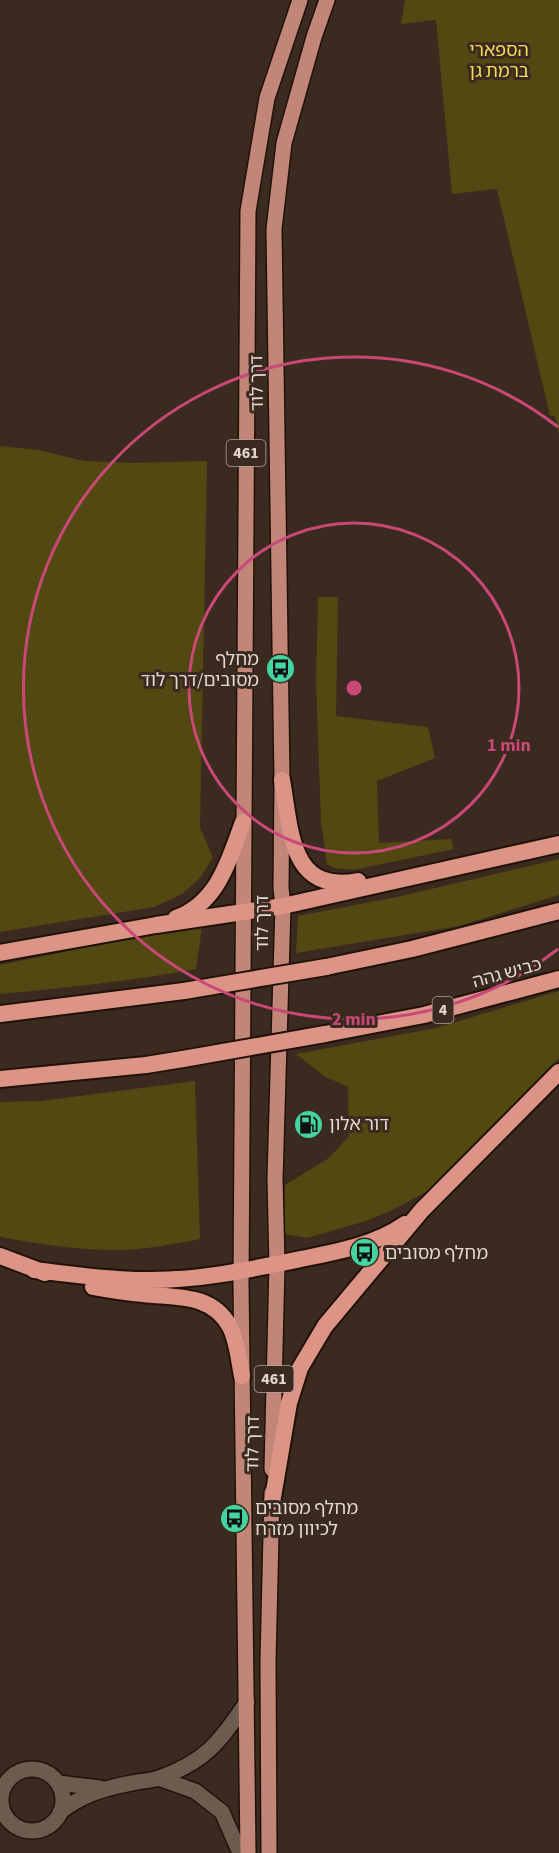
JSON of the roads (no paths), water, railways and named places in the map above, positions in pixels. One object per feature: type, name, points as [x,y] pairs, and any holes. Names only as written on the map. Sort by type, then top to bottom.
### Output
[{"type":"highway","points":[[282,780],[293,843],[304,868],[314,877],[329,881],[350,883],[483,854],[559,844]]},
{"type":"highway","points":[[156,925],[184,915],[210,896],[223,876],[243,822]]},
{"type":"highway","points":[[0,953],[156,925],[283,906],[559,844]]},
{"type":"highway","points":[[0,1014],[184,991],[326,967],[423,946],[559,911]]},
{"type":"highway","name":"כביש גהה","points":[[0,1079],[146,1065],[325,1034],[424,1015],[559,980]]},
{"type":"highway","points":[[272,1503],[289,1402],[300,1368],[325,1326],[422,1210],[559,1072]]},
{"type":"highway","points":[[34,1270],[109,1279],[144,1280],[188,1278],[242,1270],[340,1251],[376,1241],[403,1226],[422,1210]]},
{"type":"highway","points":[[0,1257],[94,1288],[194,1298],[205,1302],[219,1312],[231,1328],[242,1376]]},
{"type":"main road","name":"דרך לוד","points":[[248,1853],[242,1270],[248,211],[267,98],[300,0]]},
{"type":"main road","name":"דרך לוד","points":[[269,1853],[268,1662],[276,1264],[275,1179],[283,906],[274,229],[284,143],[327,0]]},
{"type":"street","points":[[60,1812],[63,1803],[62,1792],[51,1775],[42,1770],[21,1770],[3,1786],[1,1801],[3,1816],[19,1828],[34,1831],[50,1825],[60,1812],[84,1796],[107,1788],[158,1778],[198,1760],[222,1738],[247,1702]]},
{"type":"street","points":[[158,1778],[195,1791],[222,1812],[240,1853]]},
{"type":"street","points":[[58,1783],[89,1788],[107,1788]]},
{"type":"place","name":"מחלף מסובים/דרך לוד","points":[[280,669]]},
{"type":"place","name":"דור אלון","points":[[308,1124]]},
{"type":"place","name":"מחלף מסובים","points":[[364,1253]]},
{"type":"place","name":"מחלף מסובים לכיוון מזרח","points":[[234,1518]]},
{"type":"park label","name":"הספארי ברמת גן","points":[[499,60]]}]
